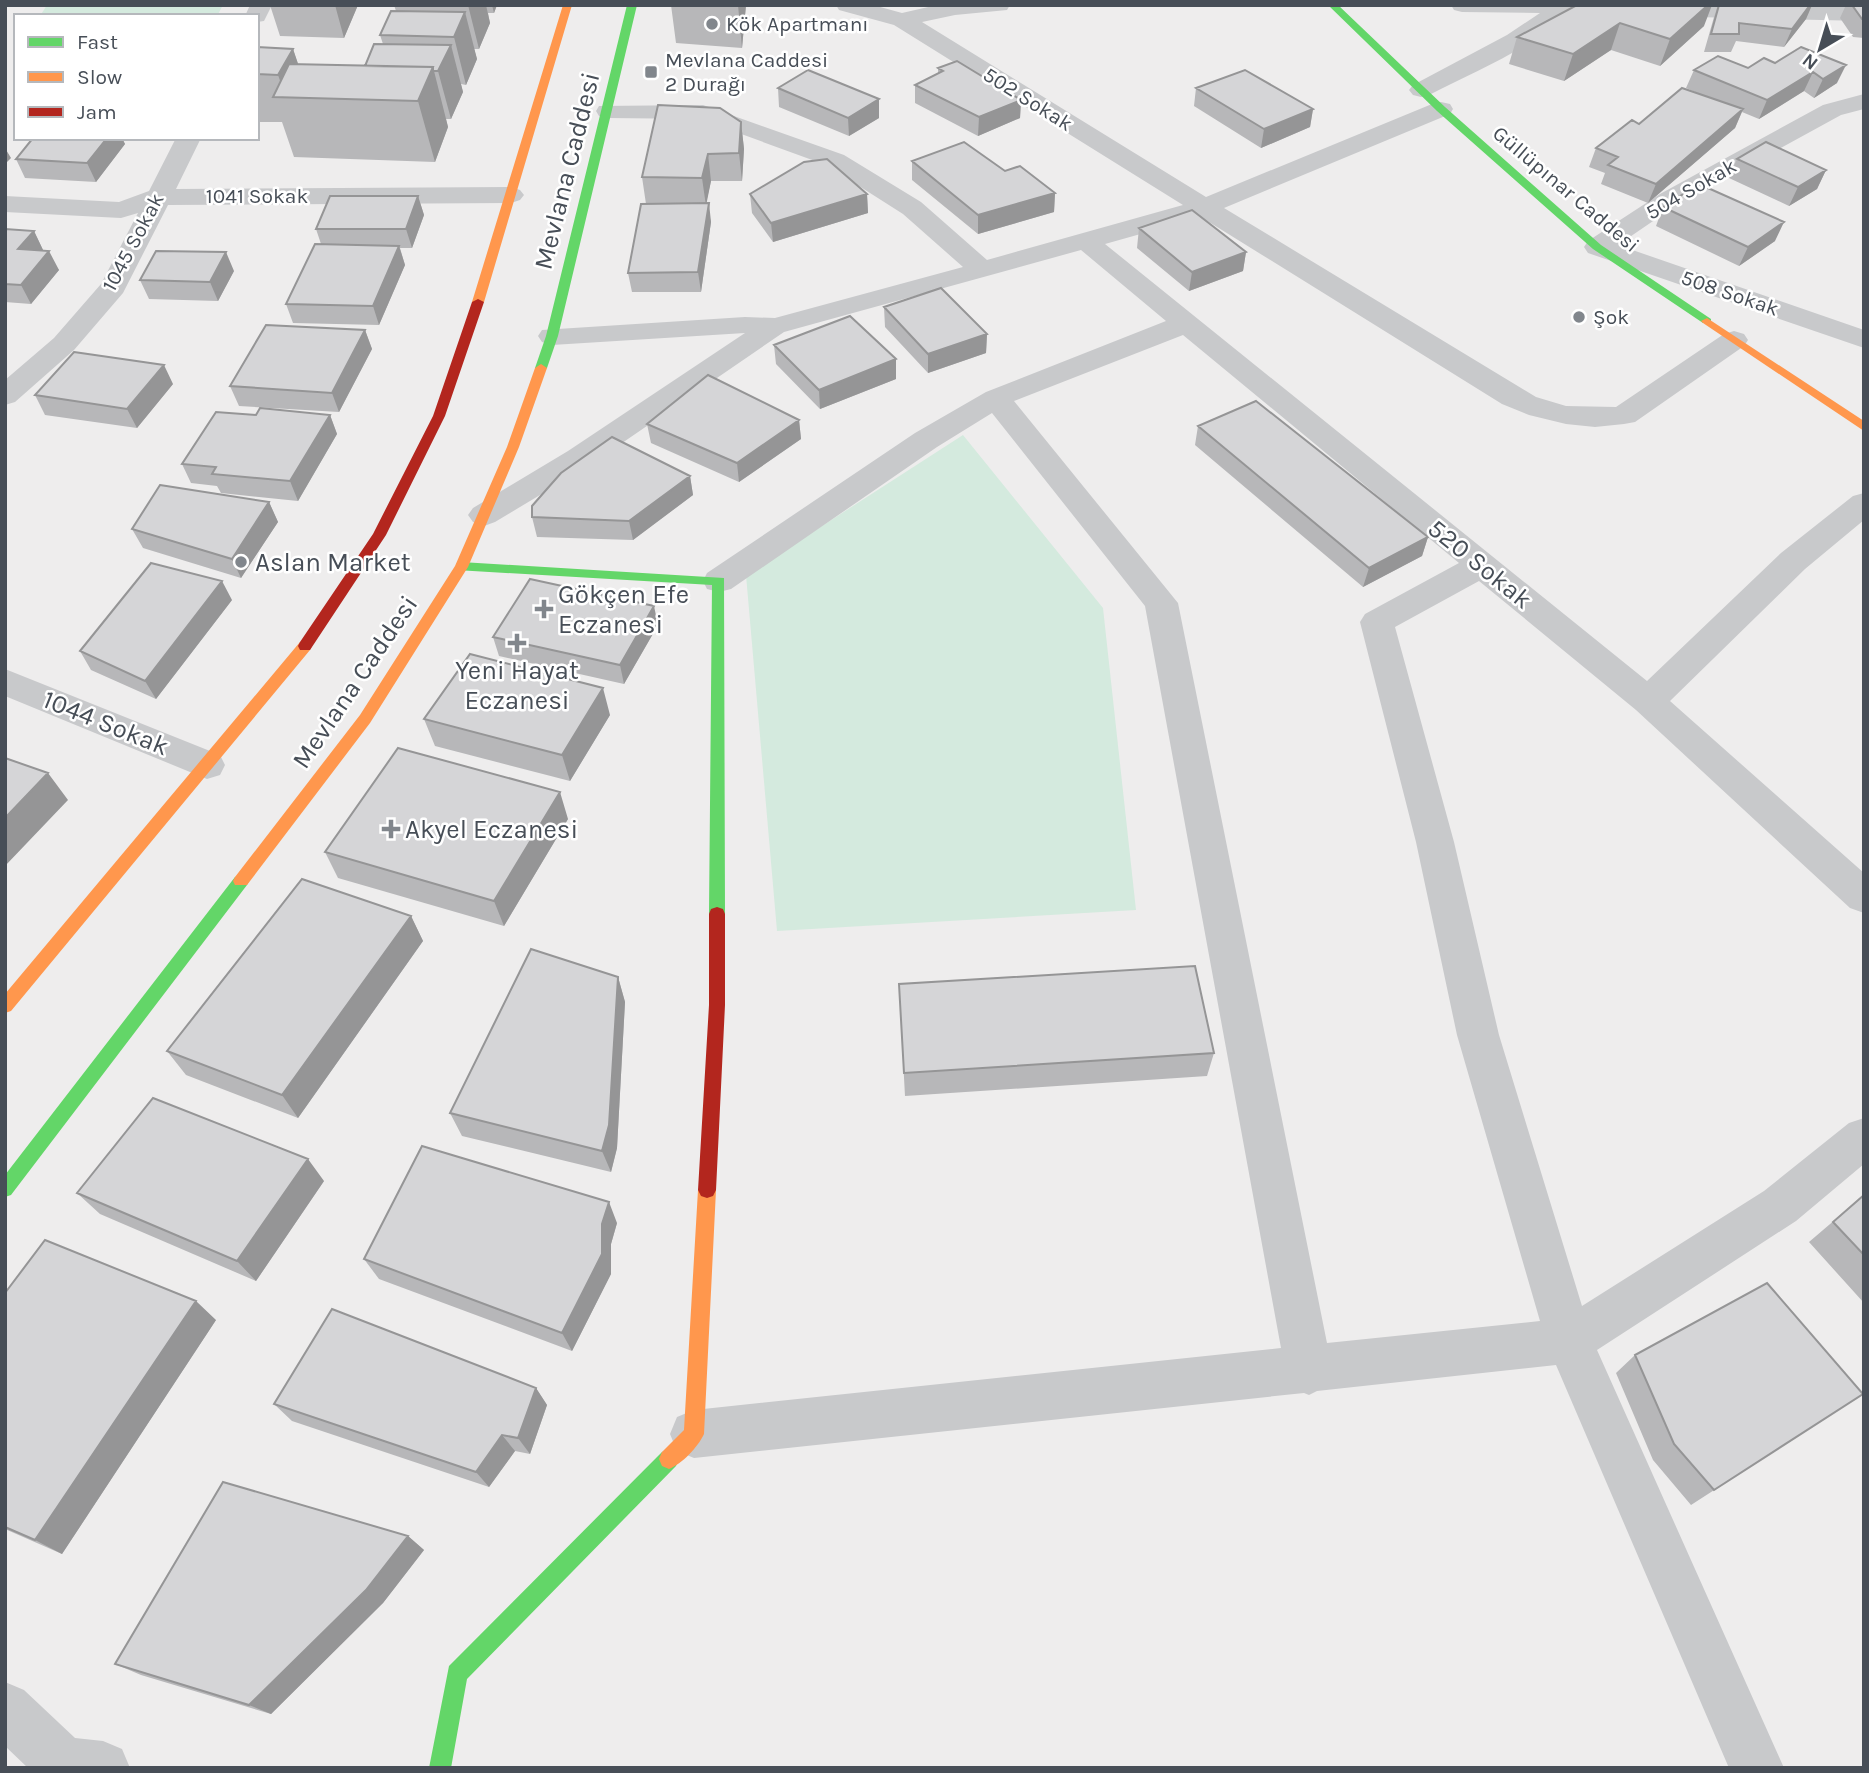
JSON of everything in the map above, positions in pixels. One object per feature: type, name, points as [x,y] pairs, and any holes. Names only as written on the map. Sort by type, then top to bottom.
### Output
[{"type":"main road","name":"Mevlana Caddesi","points":[[5,1006],[306,645],[379,535],[439,416],[511,195],[568,5]]},
{"type":"main road","name":"Mevlana Caddesi","points":[[5,1189],[365,719],[461,567],[513,447],[552,335],[632,5]]},
{"type":"main road","name":"Güllüpınar Caddesi","points":[[1332,5],[1441,110],[1597,247],[1864,427]]},
{"type":"main road","points":[[440,1768],[457,1674],[694,1434],[717,1005],[719,581],[461,567]]},
{"type":"street","name":"502 Sokak","points":[[847,5],[902,20],[1512,398],[1549,412],[1589,418],[1624,415],[1734,340]]},
{"type":"street","points":[[902,20],[955,8],[999,5]]},
{"type":"street","points":[[1462,5],[1864,14]]},
{"type":"street","points":[[1421,90],[1520,36],[1560,7]]},
{"type":"street","name":"504 Sokak","points":[[1597,247],[1669,199],[1832,110],[1864,101]]},
{"type":"street","points":[[552,335],[744,325],[775,326],[1203,208],[1441,110]]},
{"type":"street","points":[[608,111],[703,112],[835,160],[912,208],[981,270]]},
{"type":"street","name":"1045 Sokak","points":[[5,396],[64,344],[113,287],[188,140]]},
{"type":"street","name":"1041 Sokak","points":[[5,204],[121,211],[157,197],[511,195]]},
{"type":"street","name":"520 Sokak","points":[[1087,242],[1648,701],[1864,897]]},
{"type":"street","name":"508 Sokak","points":[[1597,247],[1864,340]]},
{"type":"street","points":[[719,581],[926,440],[996,398],[1185,324]]},
{"type":"street","points":[[484,516],[579,458],[775,326]]},
{"type":"street","points":[[996,398],[1161,603],[1309,1371]]},
{"type":"street","points":[[1648,701],[1793,561],[1864,503]]},
{"type":"street","points":[[1482,565],[1377,622],[1435,842],[1478,1035],[1569,1341],[1756,1768]]},
{"type":"street","name":"1044 Sokak","points":[[5,682],[207,765]]},
{"type":"street","points":[[694,1434],[1309,1371],[1569,1341],[1780,1206],[1864,1137]]},
{"type":"street","points":[[5,1709],[76,1767]]},
{"type":"green space","points":[[47,5],[223,5],[218,14],[41,14]]},
{"type":"green space","points":[[963,435],[1103,608],[1136,910],[777,931],[746,575]]},
{"type":"building","points":[[1577,5],[1708,5],[1670,39],[1620,23],[1573,54],[1517,37]]},
{"type":"building","points":[[1719,5],[1810,5],[1792,29],[1739,23],[1739,34],[1711,34]]},
{"type":"building","points":[[1852,5],[1864,5],[1864,19],[1862,19]]},
{"type":"building","points":[[391,11],[465,12],[454,37],[380,35]]},
{"type":"building","points":[[374,44],[451,45],[438,71],[433,71],[433,67],[365,66]]},
{"type":"building","points":[[259,47],[293,49],[278,75],[259,74]]},
{"type":"building","points":[[1801,47],[1846,65],[1823,79],[1813,72],[1767,100],[1694,70],[1718,56],[1748,68],[1764,58],[1775,63]]},
{"type":"building","points":[[957,61],[1021,100],[979,117],[915,85],[943,71],[938,68]]},
{"type":"building","points":[[289,64],[433,67],[418,101],[273,97]]},
{"type":"building","points":[[808,70],[879,99],[848,118],[778,88]]},
{"type":"building","points":[[1245,70],[1313,109],[1264,129],[1196,88]]},
{"type":"building","points":[[1682,88],[1743,109],[1656,184],[1608,165],[1618,157],[1596,148],[1632,120],[1639,124]]},
{"type":"building","points":[[658,105],[720,108],[741,122],[739,153],[708,154],[702,178],[642,177]]},
{"type":"building","points":[[31,140],[105,140],[87,163],[16,159]]},
{"type":"building","points":[[964,142],[1005,171],[1020,166],[1055,193],[978,215],[912,161]]},
{"type":"building","points":[[1766,142],[1826,170],[1798,187],[1737,159]]},
{"type":"building","points":[[827,159],[867,194],[771,223],[750,194],[804,162]]},
{"type":"building","points":[[1699,184],[1784,222],[1748,247],[1663,207]]},
{"type":"building","points":[[330,196],[418,196],[406,229],[316,229]]},
{"type":"building","points":[[709,203],[698,272],[628,273],[641,204]]},
{"type":"building","points":[[1192,210],[1246,252],[1192,272],[1139,228]]},
{"type":"building","points":[[5,229],[34,231],[18,249],[49,251],[21,285],[5,284]]},
{"type":"building","points":[[315,244],[399,246],[373,306],[286,304]]},
{"type":"building","points":[[156,251],[226,252],[210,282],[140,280]]},
{"type":"building","points":[[941,288],[987,334],[928,354],[884,307]]},
{"type":"building","points":[[850,316],[896,359],[819,390],[774,345]]},
{"type":"building","points":[[266,325],[365,330],[332,393],[230,386]]},
{"type":"building","points":[[74,352],[164,365],[127,409],[35,395]]},
{"type":"building","points":[[708,375],[799,420],[737,463],[647,424]]},
{"type":"building","points":[[1256,401],[1428,537],[1369,568],[1198,426]]},
{"type":"building","points":[[260,408],[330,415],[290,481],[212,474],[216,467],[182,464],[216,412],[256,415]]},
{"type":"building","points":[[612,437],[690,476],[629,521],[532,517],[532,506],[561,473]]},
{"type":"building","points":[[160,485],[269,502],[232,559],[132,529]]},
{"type":"building","points":[[151,563],[222,581],[145,681],[80,651]]},
{"type":"building","points":[[530,579],[654,606],[620,665],[493,637]]},
{"type":"building","points":[[470,654],[603,688],[562,755],[424,719]]},
{"type":"building","points":[[398,748],[560,792],[494,901],[325,852]]},
{"type":"building","points":[[5,758],[48,773],[5,818]]},
{"type":"building","points":[[302,879],[411,916],[282,1095],[167,1051]]},
{"type":"building","points":[[531,949],[618,977],[609,1125],[602,1151],[450,1113]]},
{"type":"building","points":[[1195,966],[1214,1053],[904,1073],[899,984]]},
{"type":"building","points":[[153,1098],[308,1159],[237,1261],[77,1193]]},
{"type":"building","points":[[422,1146],[609,1202],[602,1224],[602,1254],[562,1333],[364,1259]]},
{"type":"building","points":[[1864,1195],[1864,1255],[1833,1222]]},
{"type":"building","points":[[45,1240],[196,1301],[35,1540],[5,1527],[5,1293]]},
{"type":"building","points":[[1767,1283],[1863,1394],[1714,1490],[1674,1444],[1635,1355]]},
{"type":"building","points":[[332,1309],[536,1388],[518,1438],[502,1435],[476,1472],[274,1404]]},
{"type":"building","points":[[223,1482],[408,1536],[366,1590],[249,1705],[115,1664]]},
{"type":"traffic: fast","points":[[541,368],[552,336],[632,5]]},
{"type":"traffic: fast","points":[[1332,5],[1441,109],[1597,247],[1707,321]]},
{"type":"traffic: fast","points":[[461,567],[719,581],[717,914]]},
{"type":"traffic: fast","points":[[5,1189],[241,881]]},
{"type":"traffic: fast","points":[[440,1768],[457,1674],[669,1459]]},
{"type":"traffic: slow","points":[[478,302],[568,5]]},
{"type":"traffic: slow","points":[[1707,321],[1864,427]]},
{"type":"traffic: slow","points":[[241,881],[365,719],[461,567],[513,447],[541,368]]},
{"type":"traffic: slow","points":[[5,1006],[305,646]]},
{"type":"traffic: slow","points":[[669,1459],[694,1434],[707,1190]]},
{"type":"traffic: jam","points":[[305,646],[379,535],[439,416],[478,302]]},
{"type":"traffic: jam","points":[[707,1190],[717,1005],[717,914]]},
{"type":"place","name":"Kök Apartmanı","points":[[712,24]]},
{"type":"place","name":"Mevlana Caddesi 2 Durağı","points":[[651,72]]},
{"type":"place","name":"Şok","points":[[1579,317]]},
{"type":"place","name":"Aslan Market","points":[[241,562]]},
{"type":"place","name":"Gökçen Efe Eczanesi","points":[[544,609]]},
{"type":"place","name":"Yeni Hayat Eczanesi","points":[[517,643]]},
{"type":"place","name":"Akyel Eczanesi","points":[[391,829]]}]
